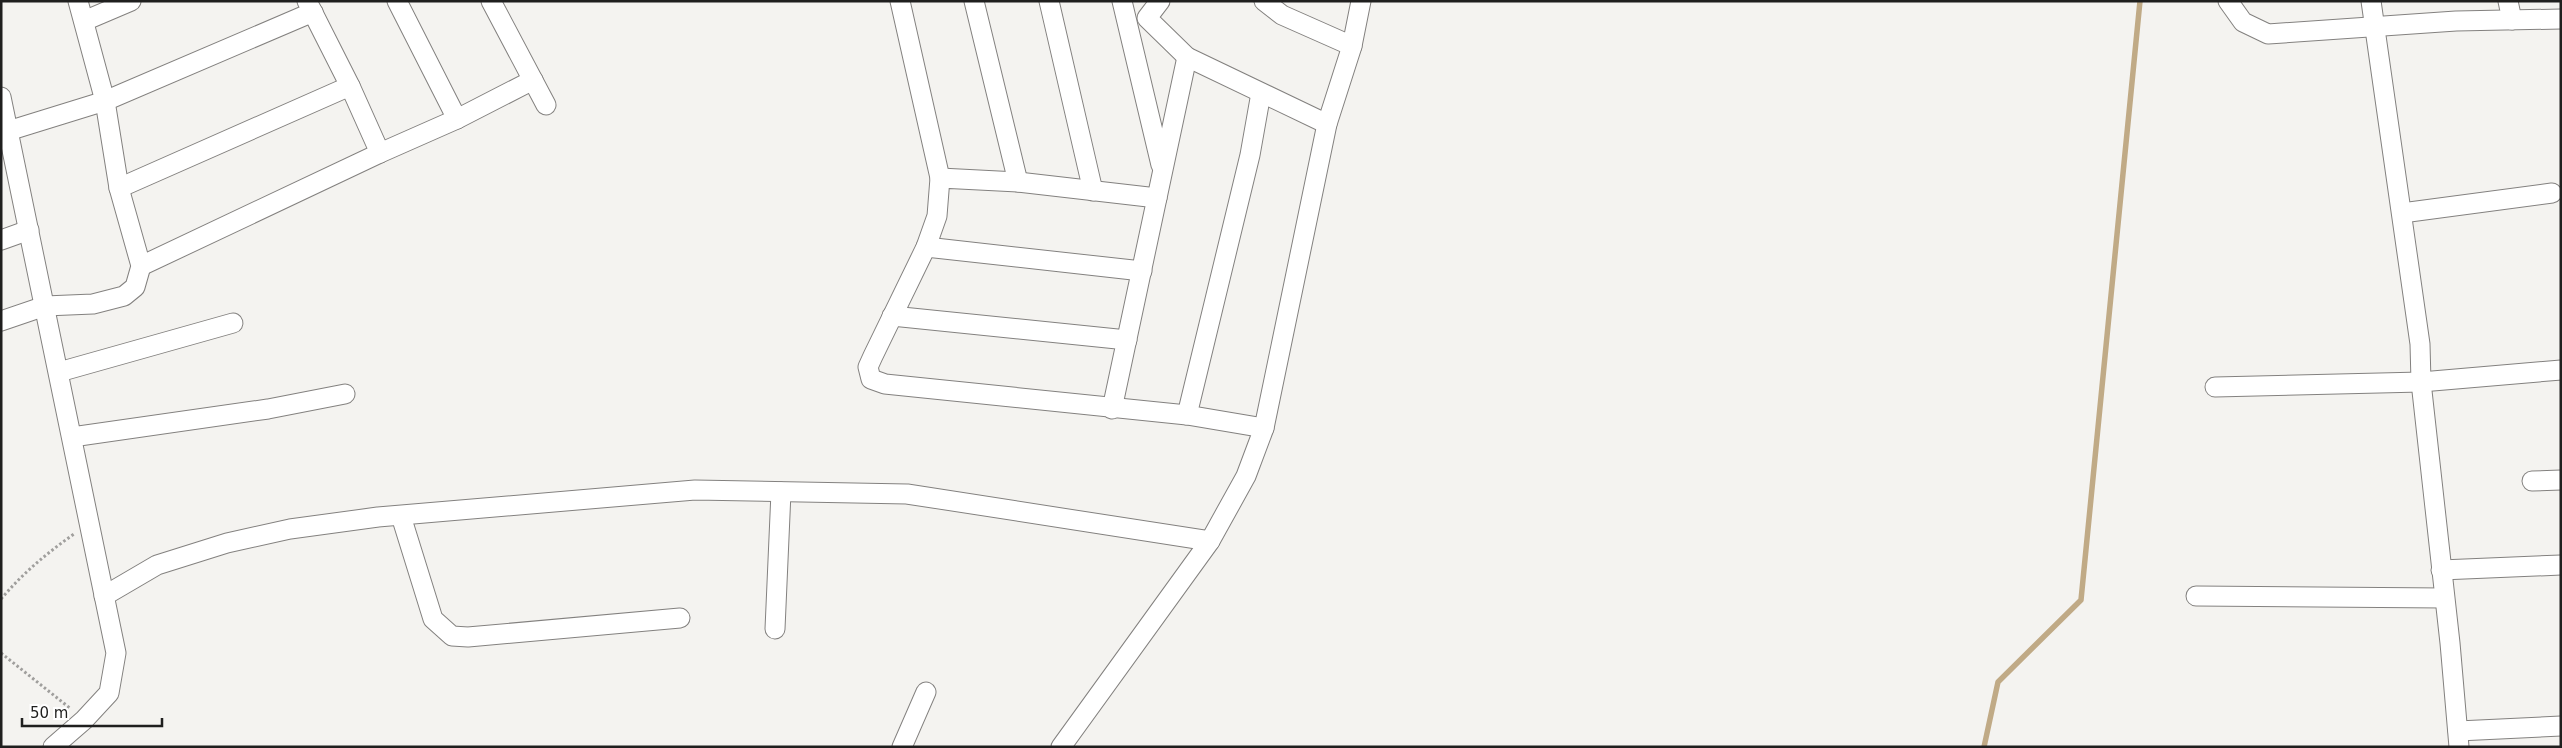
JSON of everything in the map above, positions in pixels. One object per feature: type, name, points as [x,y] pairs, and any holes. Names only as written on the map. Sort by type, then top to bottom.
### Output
[{"type":"street","points":[[1,321],[45,306],[93,304],[124,296],[135,287],[141,266],[119,188],[105,102],[78,1]]},
{"type":"street","points":[[84,20],[131,1]]},
{"type":"street","points":[[397,1],[457,118]]},
{"type":"street","points":[[491,1],[546,105]]},
{"type":"street","points":[[900,1],[940,178],[937,216],[926,247],[868,367],[871,379],[885,384],[1112,409],[1188,415],[1264,428]]},
{"type":"street","points":[[974,1],[1018,182]]},
{"type":"street","points":[[1049,1],[1093,190]]},
{"type":"street","points":[[1122,1],[1162,171]]},
{"type":"street","points":[[1128,1],[1187,57],[1327,124]]},
{"type":"street","points":[[1147,18],[1160,1]]},
{"type":"street","points":[[1264,1],[1282,15],[1352,46]]},
{"type":"street","points":[[1061,747],[1210,541],[1246,476],[1264,428],[1327,124],[1352,46],[1361,1]]},
{"type":"street","points":[[2228,1],[2243,22],[2268,34],[2456,21],[2561,19]]},
{"type":"street","points":[[2371,1],[2420,344],[2421,382],[2459,739],[2561,726]]},
{"type":"street","points":[[2508,1],[2512,20]]},
{"type":"street","points":[[8,131],[105,102],[310,7],[350,86],[380,153]]},
{"type":"street","points":[[1112,409],[1187,57]]},
{"type":"street","points":[[141,266],[457,118],[532,80]]},
{"type":"street","points":[[119,188],[350,86]]},
{"type":"street","points":[[1188,415],[1250,155],[1261,93]]},
{"type":"street","points":[[1,97],[8,131],[8,163],[29,230],[116,653],[109,693],[84,720],[53,747]]},
{"type":"street","points":[[940,178],[1018,182],[1157,198]]},
{"type":"street","points":[[2402,213],[2552,193]]},
{"type":"street","points":[[1,240],[29,230]]},
{"type":"street","points":[[926,247],[1142,271]]},
{"type":"street","points":[[892,316],[1127,340]]},
{"type":"street","points":[[59,372],[234,323]]},
{"type":"street","points":[[2215,387],[2421,382],[2561,370]]},
{"type":"street","points":[[72,437],[268,409],[345,394]]},
{"type":"street","points":[[2532,481],[2561,480]]},
{"type":"street","points":[[104,596],[158,565],[227,543],[290,529],[401,516],[696,490],[907,494],[1210,541]]},
{"type":"street","points":[[775,629],[781,492]]},
{"type":"street","points":[[401,516],[433,619],[452,636],[468,637],[680,618]]},
{"type":"street","points":[[2442,570],[2561,565]]},
{"type":"street","points":[[2196,596],[2444,598]]},
{"type":"street","points":[[902,747],[926,692]]},
{"type":"path","points":[[1,598],[18,579],[46,555],[90,524]]},
{"type":"path","points":[[1,653],[84,720]]},
{"type":"waterway","points":[[1984,747],[1998,682],[2081,600],[2140,1]]}]
